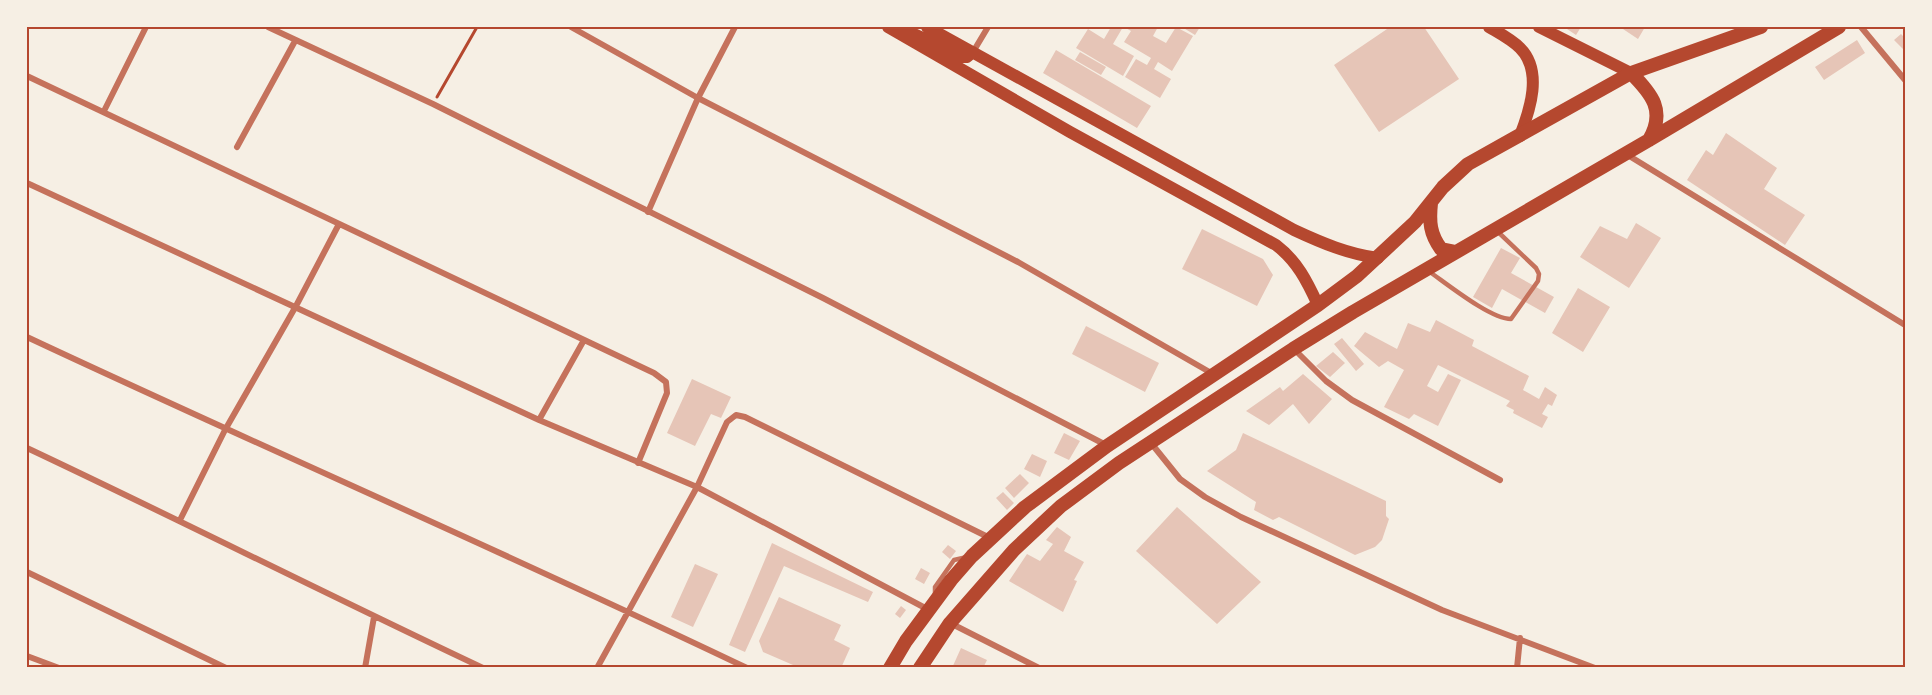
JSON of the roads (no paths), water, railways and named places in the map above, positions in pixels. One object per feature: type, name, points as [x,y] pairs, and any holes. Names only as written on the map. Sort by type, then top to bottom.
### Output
[{"type":"main road","points":[[927,27],[1270,217],[1330,247],[1378,258]]},
{"type":"main road","points":[[1489,27],[1518,46],[1528,61],[1532,95],[1530,109],[1520,136]]},
{"type":"main road","points":[[1539,27],[1631,73],[1655,102],[1655,131],[1649,140]]},
{"type":"main road","points":[[890,668],[931,606],[990,538],[1041,494],[1107,446],[1318,305],[1378,258],[1415,222],[1443,187],[1468,164],[1631,73],[1761,27]]},
{"type":"main road","points":[[920,668],[950,623],[1014,550],[1061,506],[1150,442],[1293,348],[1839,27]]},
{"type":"main road","points":[[891,29],[915,34],[961,58],[973,52]]},
{"type":"main road","points":[[891,29],[1288,254],[1304,276],[1318,305]]},
{"type":"main road","points":[[1431,203],[1430,229],[1432,235],[1441,249],[1456,252]]},
{"type":"main road","points":[[1259,237],[1270,217]]},
{"type":"street","points":[[104,111],[146,27]]},
{"type":"street","points":[[268,27],[433,104],[823,298],[1107,446]]},
{"type":"street","points":[[571,27],[698,98],[1018,262],[1214,375]]},
{"type":"street","points":[[648,212],[698,98],[735,27]]},
{"type":"street","points":[[973,52],[988,27]]},
{"type":"street","points":[[1861,27],[1905,80]]},
{"type":"street","points":[[237,147],[295,41]]},
{"type":"street","points":[[27,76],[654,373],[666,382],[667,393],[638,463]]},
{"type":"street","points":[[1626,153],[1905,325]]},
{"type":"street","points":[[27,183],[539,420],[697,487],[931,606]]},
{"type":"street","points":[[180,520],[225,430],[339,225]]},
{"type":"street","points":[[27,337],[747,668]]},
{"type":"street","points":[[539,420],[584,340]]},
{"type":"street","points":[[1293,348],[1326,381],[1352,400],[1500,480]]},
{"type":"street","points":[[597,668],[697,487],[727,422],[732,416],[740,415],[990,538]]},
{"type":"street","points":[[1150,442],[1180,478],[1205,497],[1241,517],[1442,610],[1595,668]]},
{"type":"street","points":[[27,448],[483,668]]},
{"type":"street","points":[[27,572],[226,668]]},
{"type":"street","points":[[365,668],[374,617]]},
{"type":"street","points":[[950,623],[1039,668]]},
{"type":"street","points":[[1517,668],[1520,638]]},
{"type":"street","points":[[27,656],[59,668]]},
{"type":"lane","points":[[1427,270],[1502,319],[1511,319],[1538,281],[1539,274],[1536,268],[1494,229]]}]
